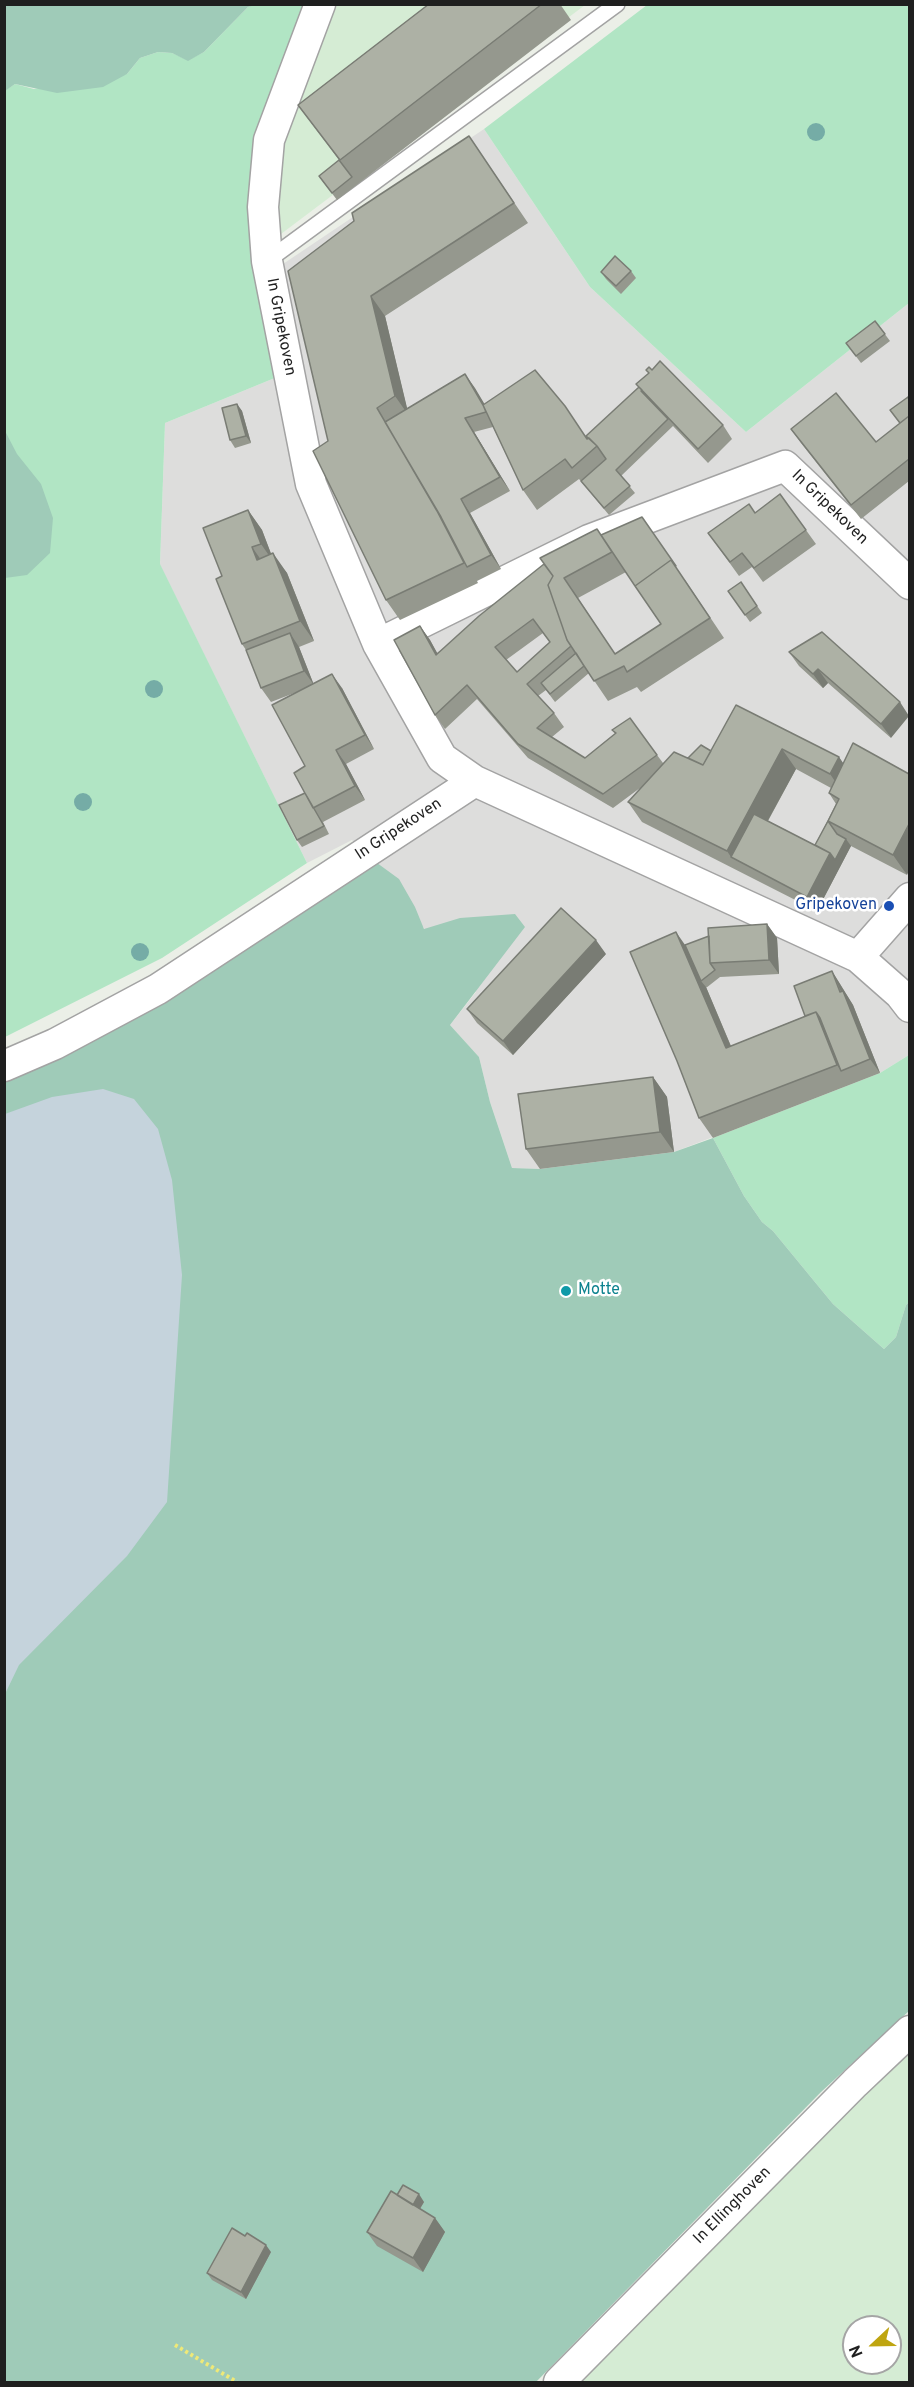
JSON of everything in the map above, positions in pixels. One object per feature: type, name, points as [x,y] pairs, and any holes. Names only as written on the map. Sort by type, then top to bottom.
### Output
[{"type":"street","name":"In Gripekoven","points":[[320,4],[269,140],[263,207],[267,261],[311,484],[378,644],[442,758],[475,781],[858,957],[900,994],[909,1007]]},
{"type":"street","name":"In Gripekoven","points":[[378,644],[589,540],[784,466],[909,584]]},
{"type":"street","name":"In Gripekoven","points":[[4,1065],[55,1044],[158,989],[475,781]]},
{"type":"street","points":[[858,957],[909,898]]},
{"type":"street","name":"In Ellinghoven","points":[[559,2382],[909,2031]]},
{"type":"lane","points":[[267,261],[617,4]]},
{"type":"path","points":[[175,2345],[237,2382]]},
{"type":"shaded area","points":[[484,129],[590,287],[746,432],[909,303],[909,1055],[880,1073],[674,1152],[540,1169],[512,1168],[490,1102],[479,1057],[450,1025],[476,992],[352,840],[307,863],[160,565],[165,423],[282,375],[280,266]]},
{"type":"shaded area","points":[[103,1089],[134,1099],[158,1129],[172,1180],[182,1275],[167,1502],[127,1556],[19,1665],[5,1694],[5,1114],[52,1097]]},
{"type":"green space","points":[[255,4],[307,5],[272,115],[282,375],[165,423],[160,564],[307,863],[162,958],[5,1037],[4,91],[15,84],[34,89],[127,74],[140,58],[158,52],[172,53],[188,60],[204,52],[248,7]]},
{"type":"green space","points":[[4,5],[255,5],[248,7],[204,52],[188,61],[172,53],[158,52],[140,58],[127,74],[103,87],[57,93],[15,84],[5,91]]},
{"type":"green space","points":[[328,5],[585,5],[273,240],[278,146]]},
{"type":"green space","points":[[647,5],[909,5],[909,303],[746,432],[590,287],[484,129]]},
{"type":"green space","points":[[4,429],[17,454],[41,484],[53,518],[50,553],[27,575],[5,578]]},
{"type":"green space","points":[[362,852],[399,879],[424,929],[460,918],[515,914],[525,927],[450,1025],[479,1057],[490,1102],[512,1168],[540,1169],[674,1152],[713,1138],[744,1196],[762,1222],[773,1231],[833,1304],[884,1349],[896,1337],[909,1302],[909,2011],[821,2092],[536,2382],[5,2382],[5,1057],[178,968]]},
{"type":"green space","points":[[909,1055],[909,1302],[896,1337],[884,1349],[833,1304],[773,1231],[762,1222],[744,1196],[713,1138],[880,1073]]},
{"type":"green space","points":[[909,2052],[909,2382],[575,2382],[785,2173]]},
{"type":"building","points":[[429,4],[542,4],[340,160],[298,105]]},
{"type":"building","points":[[469,136],[514,203],[371,296],[395,396],[377,408],[437,511],[464,563],[386,600],[313,451],[328,441],[288,271],[354,221],[352,213]]},
{"type":"building","points":[[339,160],[352,177],[332,193],[319,176]]},
{"type":"building","points":[[615,256],[631,271],[616,286],[601,272]]},
{"type":"building","points":[[875,321],[885,334],[856,356],[846,343]]},
{"type":"building","points":[[660,361],[723,425],[698,449],[636,384],[649,373],[646,370],[649,367],[652,370]]},
{"type":"building","points":[[535,370],[565,406],[587,439],[589,438],[597,446],[572,468],[565,459],[523,490],[483,405]]},
{"type":"building","points":[[465,374],[486,412],[465,418],[500,477],[461,499],[491,555],[467,567],[441,517],[385,422]]},
{"type":"building","points":[[639,387],[668,419],[616,470],[630,486],[604,508],[581,481],[606,459],[586,436]]},
{"type":"building","points":[[836,393],[876,442],[909,416],[909,459],[851,505],[791,429]]},
{"type":"building","points":[[908,397],[909,416],[900,423],[890,410]]},
{"type":"building","points":[[237,404],[246,436],[230,440],[222,408]]},
{"type":"building","points":[[780,494],[806,530],[754,568],[742,553],[730,562],[708,533],[749,504],[755,513]]},
{"type":"building","points":[[248,510],[261,544],[252,547],[257,560],[273,553],[300,621],[242,644],[216,579],[222,576],[203,528]]},
{"type":"building","points":[[642,517],[676,566],[671,560],[635,586],[601,535]]},
{"type":"building","points":[[597,529],[612,552],[564,578],[615,654],[661,624],[635,586],[671,560],[710,618],[627,672],[624,666],[594,681],[567,640],[548,585],[553,576],[540,558]]},
{"type":"building","points":[[544,564],[553,576],[548,585],[571,646],[527,684],[554,713],[537,728],[585,758],[616,733],[612,730],[630,718],[657,755],[603,794],[518,744],[467,685],[435,715],[394,640],[420,626],[436,655],[479,616]],"holes":[[[533,619],[550,642],[517,672],[495,647]]]},
{"type":"building","points":[[741,582],[757,606],[745,615],[728,591]]},
{"type":"building","points":[[822,632],[900,702],[881,724],[818,669],[813,674],[789,652]]},
{"type":"building","points":[[290,633],[304,671],[261,688],[246,650]]},
{"type":"building","points":[[576,653],[584,666],[550,694],[541,683]]},
{"type":"building","points":[[332,674],[365,735],[336,750],[355,786],[313,808],[294,773],[305,766],[272,705]]},
{"type":"building","points":[[736,705],[839,757],[830,774],[782,749],[727,851],[628,802],[674,752],[703,765]]},
{"type":"building","points":[[853,743],[909,774],[909,824],[893,855],[828,821],[839,799],[829,793]]},
{"type":"building","points":[[701,745],[711,751],[703,765],[688,758]]},
{"type":"building","points":[[305,793],[324,826],[297,840],[279,805]]},
{"type":"building","points":[[754,814],[830,853],[807,897],[731,857]]},
{"type":"building","points":[[828,821],[837,834],[846,839],[835,860],[830,853],[815,845]]},
{"type":"building","points":[[561,908],[596,940],[503,1041],[467,1009]]},
{"type":"building","points":[[767,924],[769,960],[710,963],[708,928]]},
{"type":"building","points":[[676,932],[726,1048],[816,1012],[837,1065],[699,1118],[630,952]]},
{"type":"building","points":[[709,936],[710,963],[715,970],[701,981],[685,945]]},
{"type":"building","points":[[832,971],[840,992],[843,991],[870,1059],[841,1071],[820,1018],[816,1012],[805,1016],[794,986]]},
{"type":"building","points":[[653,1077],[660,1132],[526,1149],[518,1094]]},
{"type":"building","points":[[403,2185],[419,2194],[413,2205],[397,2195]]},
{"type":"building","points":[[391,2191],[435,2218],[413,2258],[367,2232]]},
{"type":"building","points":[[232,2228],[245,2236],[247,2233],[266,2245],[241,2292],[207,2273]]},
{"type":"place","name":"Gripekoven","points":[[889,906]]},
{"type":"place","name":"Motte","points":[[566,1291]]}]
